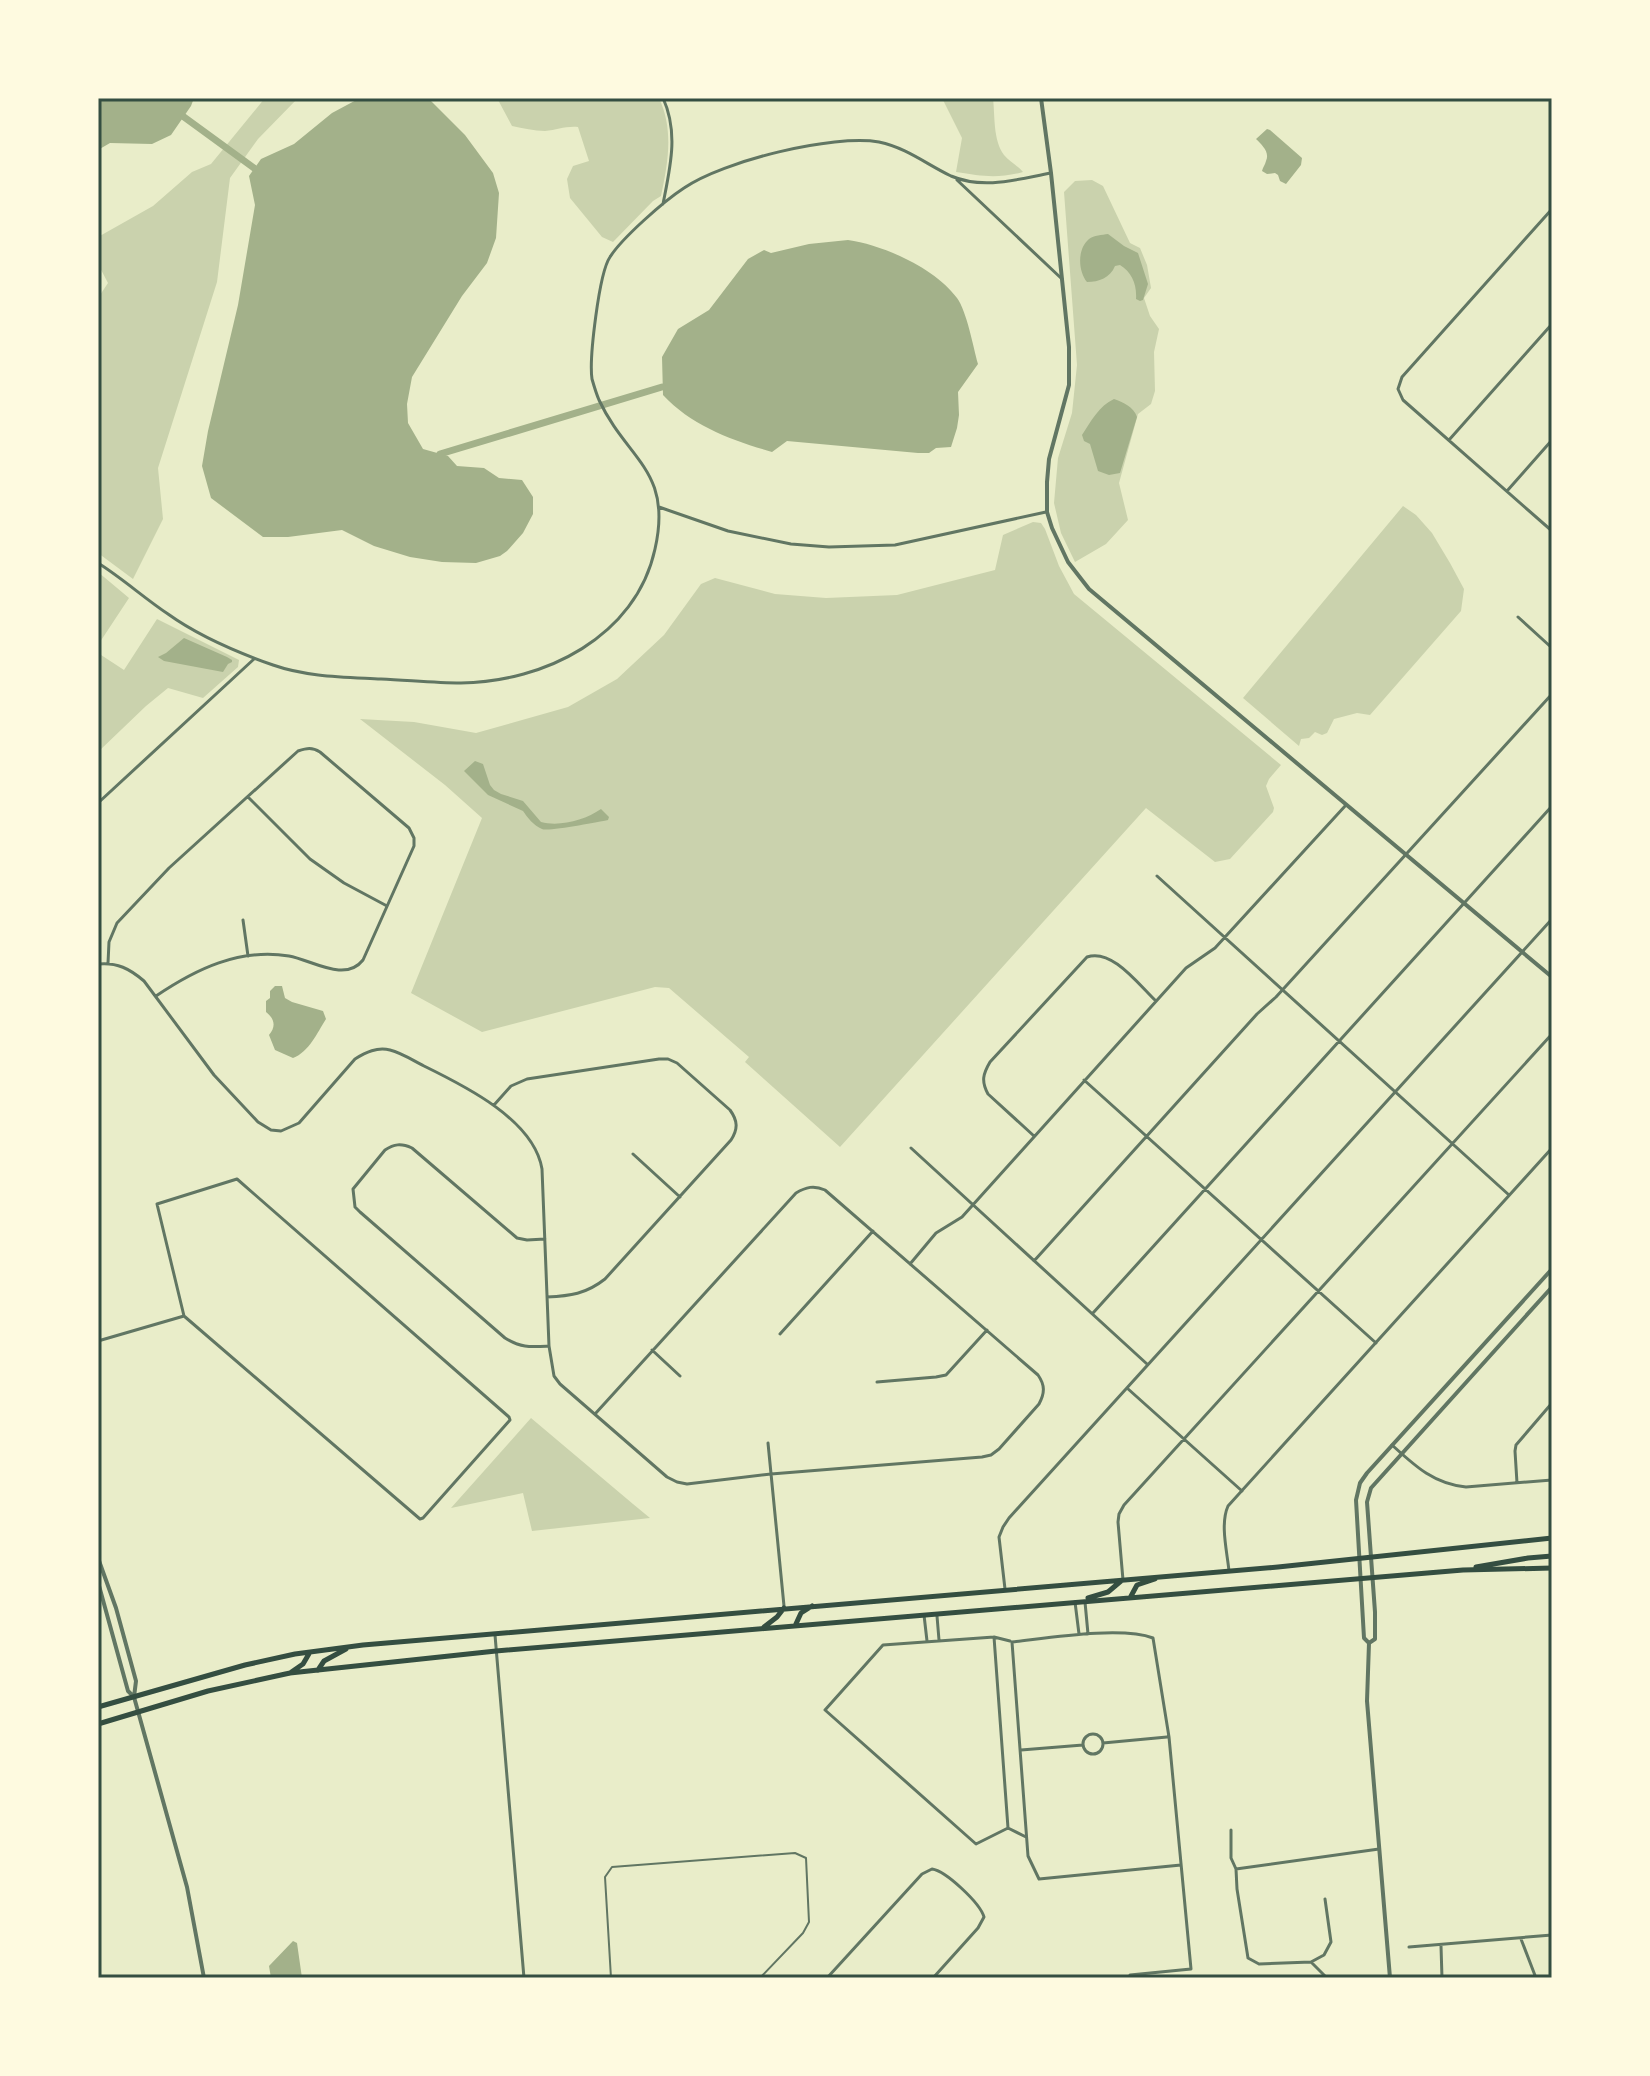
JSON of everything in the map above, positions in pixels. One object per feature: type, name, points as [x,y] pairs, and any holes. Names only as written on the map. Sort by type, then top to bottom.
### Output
[{"type":"main road","points":[[98,1707],[245,1665],[351,1647],[1229,1571],[1552,1538]]},
{"type":"main road","points":[[1463,1570],[1552,1556]]},
{"type":"main road","points":[[98,1724],[208,1691],[290,1673],[496,1651],[1085,1601],[1463,1570],[1552,1568]]},
{"type":"main road","points":[[1130,1598],[1137,1585],[1163,1576]]},
{"type":"main road","points":[[1075,1602],[1108,1592],[1123,1580]]},
{"type":"main road","points":[[795,1626],[801,1613],[813,1606]]},
{"type":"main road","points":[[760,1629],[784,1608]]},
{"type":"main road","points":[[318,1670],[324,1661],[351,1647]]},
{"type":"main road","points":[[290,1673],[303,1664],[310,1652]]},
{"type":"street","points":[[663,98],[673,137],[663,204]]},
{"type":"street","points":[[1041,98],[1069,347],[1069,385],[1049,459],[1047,512],[1068,562],[1089,589],[1552,977]]},
{"type":"street","points":[[98,563],[189,628],[277,666],[329,676],[462,683],[522,676],[560,662],[596,640],[625,611],[649,569],[655,549],[659,507],[656,489],[639,458],[615,428],[600,402],[592,377],[592,364],[599,296],[606,263],[663,204],[682,189],[703,176],[751,160],[832,141],[876,142],[899,147],[954,177],[1062,279]]},
{"type":"street","points":[[954,177],[988,184],[1051,173]]},
{"type":"street","points":[[1552,209],[1402,377],[1398,389],[1403,400],[1552,531]]},
{"type":"street","points":[[1449,440],[1552,324]]},
{"type":"street","points":[[1507,491],[1552,440]]},
{"type":"street","points":[[659,507],[728,531],[791,544],[829,547],[895,545],[1047,512]]},
{"type":"street","points":[[1518,617],[1552,648]]},
{"type":"street","points":[[98,803],[255,658]]},
{"type":"street","points":[[1034,1261],[1552,694]]},
{"type":"street","points":[[108,963],[109,942],[117,923],[169,868],[298,751],[306,748],[320,752],[409,828],[414,846],[359,965],[345,971],[291,956],[248,956],[206,966],[156,996]]},
{"type":"street","points":[[248,797],[310,859],[344,883],[387,906]]},
{"type":"street","points":[[910,1264],[936,1233],[956,1221],[973,1205],[1186,968],[1209,953],[1225,937],[1346,805]]},
{"type":"street","points":[[1093,1313],[1552,806]]},
{"type":"street","points":[[1157,876],[1509,1195]]},
{"type":"street","points":[[1005,1589],[999,1537],[1003,1527],[1552,919]]},
{"type":"street","points":[[243,920],[248,956]]},
{"type":"street","points":[[1034,1136],[988,1094],[983,1077],[990,1062],[1087,957],[1095,954],[1111,958],[1156,1001]]},
{"type":"street","points":[[98,964],[122,966],[144,981],[214,1075],[258,1122],[271,1130],[281,1131],[299,1123],[355,1059],[375,1049],[403,1055],[467,1087],[494,1105],[528,1137],[540,1157],[549,1346],[554,1376],[560,1384],[667,1477],[677,1482],[687,1484],[991,1455],[1039,1404],[1044,1388],[1038,1375],[818,1187],[796,1193],[595,1414]]},
{"type":"street","points":[[1123,1580],[1118,1522],[1124,1505],[1552,1034]]},
{"type":"street","points":[[494,1105],[511,1086],[527,1079],[668,1059],[677,1063],[736,1118],[737,1126],[731,1140],[605,1279],[595,1288],[574,1296],[547,1297]]},
{"type":"street","points":[[1084,1080],[1376,1343]]},
{"type":"street","points":[[545,1239],[517,1238],[412,1148],[404,1145],[385,1150],[353,1189],[355,1207],[360,1212],[505,1338],[526,1347],[549,1346]]},
{"type":"street","points":[[911,1148],[1147,1365]]},
{"type":"street","points":[[1229,1571],[1225,1514],[1228,1506],[1552,1148]]},
{"type":"street","points":[[633,1154],[680,1197]]},
{"type":"street","points":[[237,1179],[510,1420],[420,1519],[184,1316],[157,1204],[237,1179]]},
{"type":"street","points":[[780,1334],[873,1231]]},
{"type":"street","points":[[1390,1978],[1367,1701],[1369,1643],[1364,1638],[1356,1500],[1360,1483],[1392,1445],[1552,1269]]},
{"type":"street","points":[[1369,1643],[1375,1639],[1367,1502],[1371,1488],[1551,1288],[1540,1282]]},
{"type":"street","points":[[98,1341],[184,1316]]},
{"type":"street","points":[[877,1382],[946,1375],[987,1330]]},
{"type":"street","points":[[652,1350],[680,1376]]},
{"type":"street","points":[[1127,1388],[1242,1491]]},
{"type":"street","points":[[1517,1483],[1516,1445],[1552,1403]]},
{"type":"street","points":[[768,1443],[784,1608]]},
{"type":"street","points":[[1392,1445],[1432,1478],[1452,1486],[1552,1480]]},
{"type":"street","points":[[1356,1500],[1367,1502]]},
{"type":"street","points":[[98,1558],[116,1608],[136,1681],[134,1697],[137,1711],[187,1887],[204,1978]]},
{"type":"street","points":[[98,1582],[128,1691],[134,1697]]},
{"type":"street","points":[[1085,1601],[1088,1634]]},
{"type":"street","points":[[1075,1602],[1079,1635]]},
{"type":"street","points":[[937,1614],[939,1640]]},
{"type":"street","points":[[924,1615],[927,1641]]},
{"type":"street","points":[[495,1633],[524,1978]]},
{"type":"street","points":[[1008,1828],[976,1844],[825,1710],[883,1645],[994,1637],[1012,1642],[1088,1634],[1141,1633],[1153,1638],[1169,1737],[1191,1969],[1130,1975]]},
{"type":"street","points":[[994,1637],[1008,1828]]},
{"type":"street","points":[[1012,1642],[1028,1856],[1039,1879],[1181,1865]]},
{"type":"street","points":[[1092,1734],[1100,1736],[1103,1743],[1101,1750],[1094,1754],[1083,1745],[1086,1737],[1092,1734]]},
{"type":"street","points":[[1103,1743],[1169,1737]]},
{"type":"street","points":[[1021,1750],[1083,1745]]},
{"type":"street","points":[[1008,1828],[1026,1837]]},
{"type":"street","points":[[1231,1830],[1231,1858],[1236,1869],[1248,1958],[1259,1964],[1311,1962],[1324,1955],[1331,1942],[1325,1899]]},
{"type":"street","points":[[1236,1869],[1379,1849]]},
{"type":"street","points":[[827,1978],[922,1874],[932,1869],[942,1872],[979,1905],[984,1917],[978,1928],[933,1978]]},
{"type":"street","points":[[1409,1947],[1552,1935]]},
{"type":"street","points":[[1521,1939],[1536,1978]]},
{"type":"street","points":[[1441,1945],[1442,1978]]},
{"type":"street","points":[[1311,1962],[1327,1978]]},
{"type":"lane","points":[[611,1978],[605,1877],[612,1867],[795,1853],[806,1858],[809,1922],[803,1933],[760,1978]]},
{"type":"shaded area","points":[[98,98],[194,98],[171,135],[152,144],[110,143],[98,150]]},
{"type":"shaded area","points":[[265,98],[298,98],[258,139],[230,178],[217,282],[158,468],[163,519],[133,579],[98,553],[98,298],[108,283],[98,264],[98,237],[153,206],[192,172],[211,164]]},
{"type":"shaded area","points":[[360,98],[429,99],[465,135],[493,173],[499,193],[496,238],[487,263],[462,296],[412,377],[407,404],[408,423],[423,449],[448,456],[457,466],[484,468],[499,478],[522,480],[533,497],[533,514],[523,533],[500,556],[476,563],[410,557],[374,546],[342,530],[263,537],[211,498],[202,466],[238,305],[255,205],[249,176],[261,159],[294,144],[332,113]]},
{"type":"shaded area","points":[[497,98],[659,98],[668,134],[661,196],[613,242],[602,237],[570,198],[567,179],[573,166],[589,161],[578,127],[545,131],[512,126]]},
{"type":"shaded area","points":[[942,98],[993,98],[1000,149],[1023,172],[982,176],[956,172],[962,138]]},
{"type":"shaded area","points":[[1267,129],[1302,158],[1301,165],[1286,184],[1275,173],[1262,171],[1267,155],[1256,139]]},
{"type":"shaded area","points":[[1092,180],[1103,186],[1130,243],[1140,248],[1151,288],[1144,298],[1150,316],[1159,329],[1154,352],[1155,391],[1151,404],[1138,414],[1119,483],[1128,520],[1106,544],[1075,562],[1061,533],[1054,503],[1058,458],[1072,413],[1077,365],[1064,192],[1075,181]]},
{"type":"shaded area","points":[[1108,234],[1138,253],[1148,284],[1143,300],[1136,299],[1133,279],[1120,265],[1100,280],[1087,282],[1084,277],[1080,260],[1082,248],[1089,239]]},
{"type":"shaded area","points":[[848,240],[877,247],[922,268],[947,287],[961,304],[978,364],[958,392],[959,415],[951,447],[918,453],[787,441],[772,452],[713,431],[686,415],[663,395],[662,357],[678,329],[709,310],[748,259],[764,250],[771,253],[809,244]]},
{"type":"shaded area","points":[[1114,399],[1131,408],[1137,417],[1120,473],[1109,475],[1098,471],[1090,444],[1084,441],[1082,435],[1100,410]]},
{"type":"shaded area","points":[[1403,506],[1432,533],[1450,563],[1464,589],[1461,611],[1370,715],[1357,713],[1334,719],[1327,733],[1322,735],[1315,732],[1309,738],[1301,739],[1299,746],[1243,698]]},
{"type":"shaded area","points":[[1033,522],[1041,523],[1045,529],[1074,594],[1281,765],[1266,786],[1273,812],[1230,859],[1215,862],[1146,808],[840,1147],[745,1062],[749,1057],[669,988],[655,987],[482,1032],[411,993],[482,818],[360,719],[414,722],[476,733],[568,707],[617,679],[664,635],[701,584],[715,578],[775,594],[826,598],[897,595],[995,570],[1003,535]]},
{"type":"shaded area","points":[[98,572],[129,598],[98,645]]},
{"type":"shaded area","points":[[157,619],[239,660],[238,667],[203,698],[168,688],[98,752],[98,653],[124,670]]},
{"type":"shaded area","points":[[184,638],[232,662],[223,672],[164,661],[158,657]]},
{"type":"shaded area","points":[[475,761],[483,764],[494,790],[523,801],[541,822],[572,822],[601,809],[609,817],[608,820],[542,829],[523,811],[488,795],[464,771]]},
{"type":"shaded area","points":[[275,986],[282,986],[285,998],[292,1002],[323,1011],[326,1019],[308,1047],[293,1058],[275,1050],[269,1035],[274,1023],[266,1012],[266,1001]]},
{"type":"shaded area","points":[[531,1418],[650,1518],[532,1531],[523,1493],[451,1508]]},
{"type":"shaded area","points":[[293,1941],[297,1943],[302,1978],[271,1978],[269,1966]]},
{"type":"waterway","points":[[184,117],[254,168]]},
{"type":"waterway","points":[[440,454],[662,387]]}]
